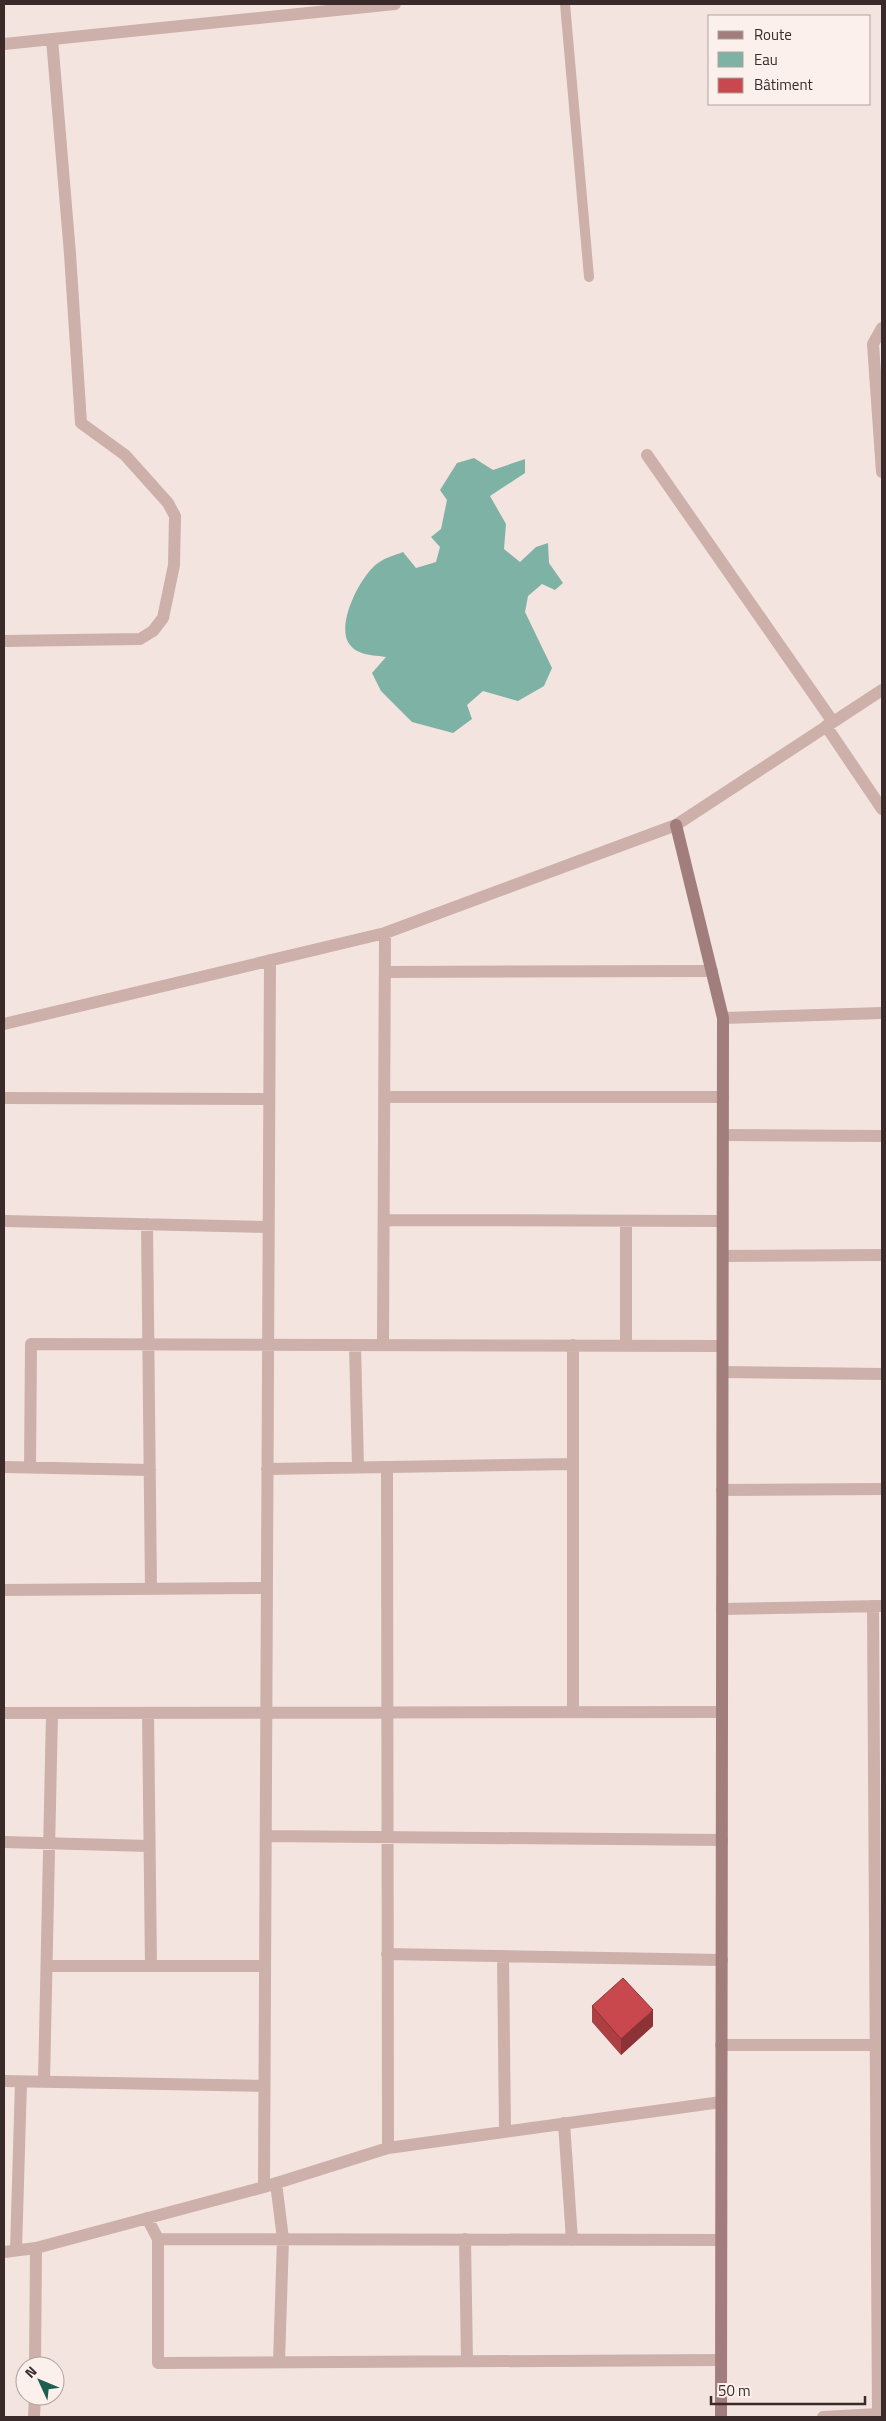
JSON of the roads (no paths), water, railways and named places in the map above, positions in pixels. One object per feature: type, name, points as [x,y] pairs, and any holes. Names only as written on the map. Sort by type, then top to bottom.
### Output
[{"type":"street","points":[[4,44],[315,8],[396,4]]},
{"type":"street","points":[[4,641],[140,639],[153,631],[163,618],[174,565],[175,516],[168,503],[125,455],[81,423],[70,254],[52,39]]},
{"type":"street","points":[[882,328],[873,344],[882,472]]},
{"type":"street","points":[[647,455],[829,724],[882,809]]},
{"type":"street","points":[[4,1024],[385,933],[676,824],[882,690]]},
{"type":"street","points":[[676,824],[723,1018],[721,1221],[723,1256],[721,2417]]},
{"type":"street","points":[[383,1345],[385,933]]},
{"type":"street","points":[[270,960],[264,2086],[270,2185],[283,2239],[279,2362]]},
{"type":"street","points":[[385,972],[712,971]]},
{"type":"street","points":[[723,1018],[882,1013]]},
{"type":"street","points":[[384,1097],[723,1097]]},
{"type":"street","points":[[4,1098],[269,1099]]},
{"type":"street","points":[[723,1135],[882,1136]]},
{"type":"street","points":[[384,1220],[721,1221]]},
{"type":"street","points":[[4,1221],[268,1226]]},
{"type":"street","points":[[626,1221],[626,1345]]},
{"type":"street","points":[[147,1224],[151,1589]]},
{"type":"street","points":[[723,1256],[882,1255]]},
{"type":"street","points":[[30,1467],[31,1344],[722,1346]]},
{"type":"street","points":[[355,1345],[358,1467]]},
{"type":"street","points":[[573,1345],[573,1712]]},
{"type":"street","points":[[722,1372],[882,1374]]},
{"type":"street","points":[[267,1469],[573,1464]]},
{"type":"street","points":[[4,1467],[150,1470]]},
{"type":"street","points":[[387,1467],[388,2148]]},
{"type":"street","points":[[722,1490],[882,1489]]},
{"type":"street","points":[[4,1590],[267,1588]]},
{"type":"street","points":[[722,1609],[878,1606],[880,2183],[878,2416],[824,2417]]},
{"type":"street","points":[[148,1712],[151,1966]]},
{"type":"street","points":[[4,1713],[722,1712]]},
{"type":"street","points":[[44,2082],[52,1713]]},
{"type":"street","points":[[266,1836],[722,1840]]},
{"type":"street","points":[[4,1842],[150,1846]]},
{"type":"street","points":[[387,1954],[722,1960]]},
{"type":"street","points":[[503,1956],[505,2131]]},
{"type":"street","points":[[47,1966],[265,1966]]},
{"type":"street","points":[[721,2045],[879,2045]]},
{"type":"street","points":[[4,2082],[264,2086]]},
{"type":"street","points":[[21,2082],[10,2251],[36,2248],[270,2185],[388,2148],[721,2102]]},
{"type":"street","points":[[564,2123],[572,2240]]},
{"type":"street","points":[[146,2218],[158,2239],[158,2363],[721,2360]]},
{"type":"street","points":[[158,2239],[721,2240]]},
{"type":"street","points":[[465,2239],[466,2360]]},
{"type":"street","points":[[35,2356],[36,2248]]},
{"type":"lane","points":[[565,4],[589,277]]},
{"type":"water","points":[[474,458],[493,470],[525,459],[525,473],[490,496],[506,524],[504,549],[520,562],[536,547],[548,543],[549,563],[563,583],[555,590],[542,584],[528,596],[525,612],[552,668],[544,686],[518,701],[483,691],[467,705],[472,719],[453,733],[412,722],[381,691],[372,673],[386,657],[365,654],[355,650],[348,642],[345,633],[348,611],[352,600],[371,569],[378,563],[403,552],[416,568],[436,562],[440,547],[431,537],[441,529],[447,500],[440,490],[457,463]]}]
